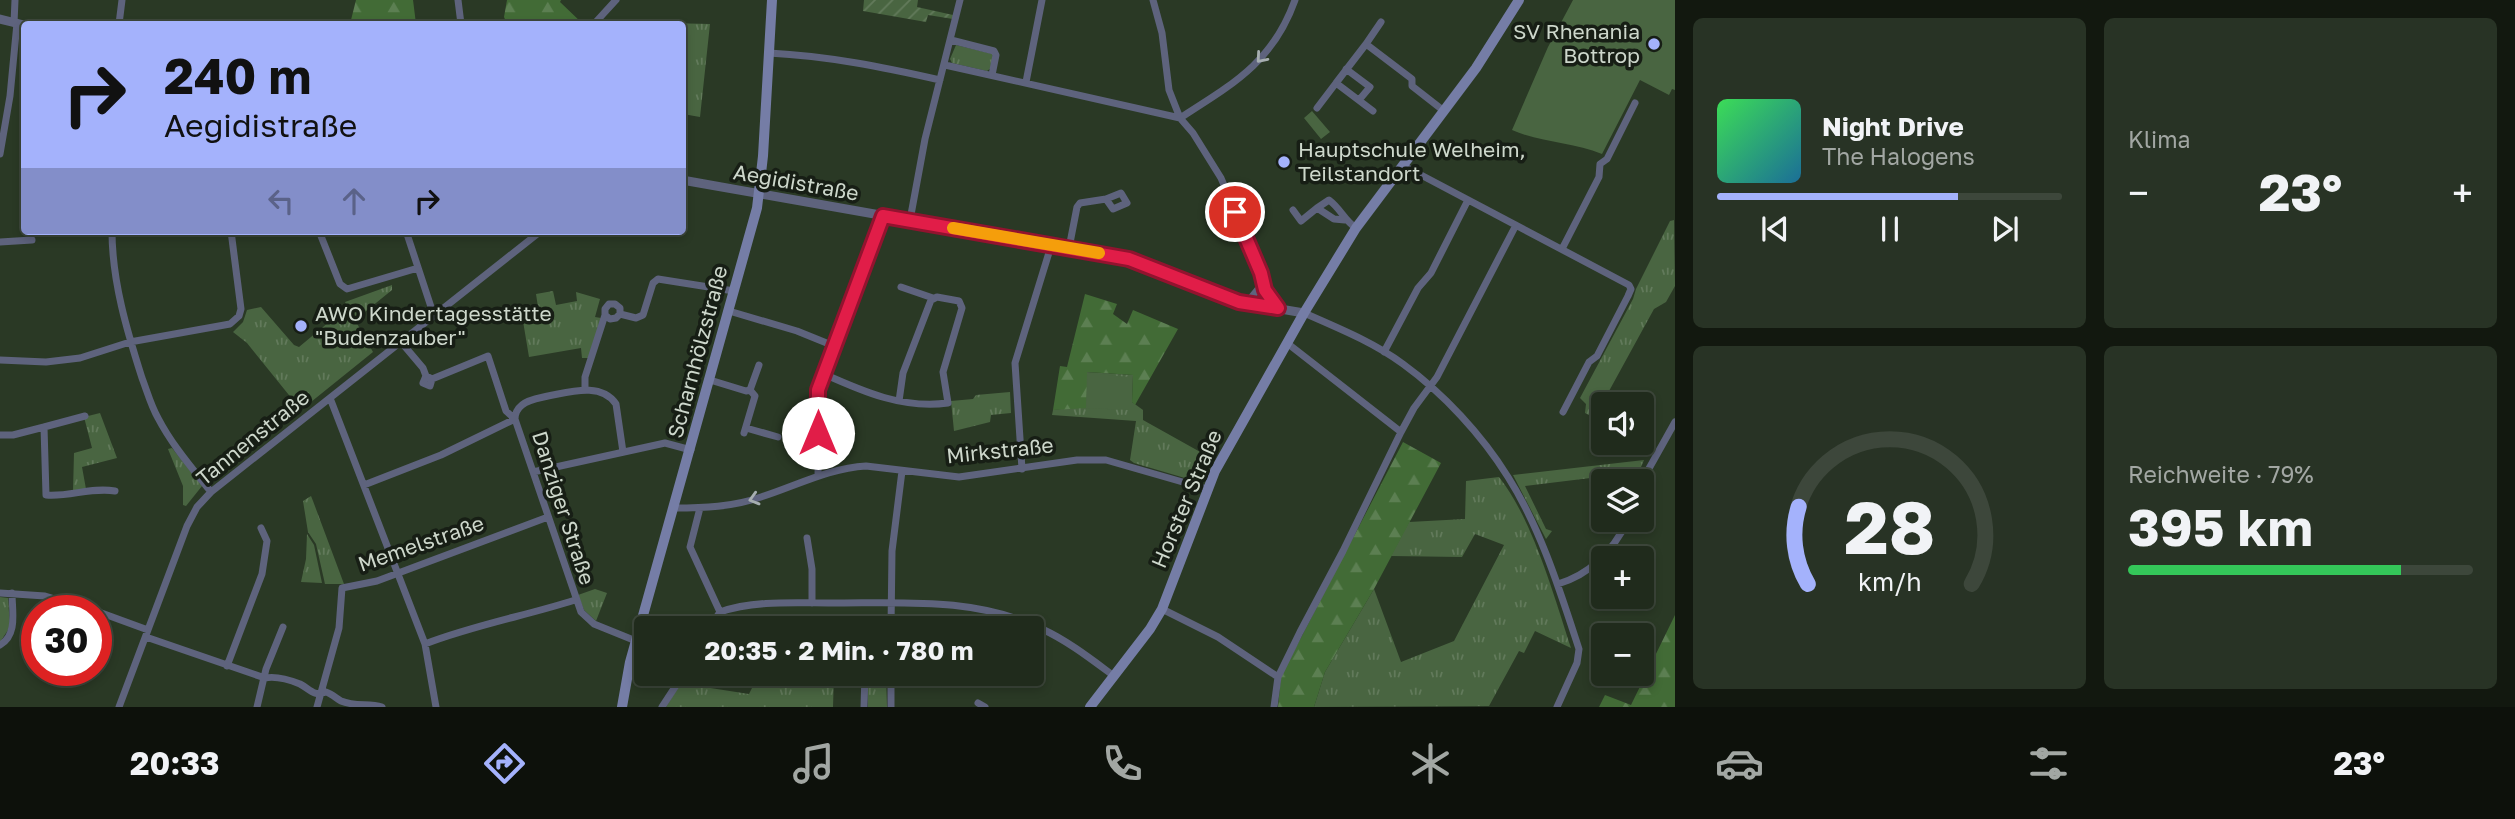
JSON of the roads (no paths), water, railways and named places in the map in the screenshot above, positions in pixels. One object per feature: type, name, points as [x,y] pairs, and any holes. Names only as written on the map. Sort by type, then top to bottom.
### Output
[{"type":"main road","name":"Scharnhölzstraße","points":[[643,616],[750,237],[759,194],[772,0]]},
{"type":"main road","name":"Horster Straße","points":[[1090,707],[1163,609],[1207,489],[1304,313],[1356,228],[1476,68],[1519,0]]},
{"type":"main road","name":"Scharnhölzstraße","points":[[622,707],[634,650]]},
{"type":"street","points":[[0,154],[18,24],[15,0]]},
{"type":"street","points":[[118,21],[122,0]]},
{"type":"street","points":[[458,0],[461,21]]},
{"type":"street","points":[[597,21],[616,0]]},
{"type":"street","points":[[910,220],[925,139],[946,65],[960,0]]},
{"type":"street","points":[[1026,82],[1042,0]]},
{"type":"street","points":[[1153,0],[1162,33],[1170,90],[1180,118],[1193,133],[1221,178],[1265,290],[1278,308]]},
{"type":"street","points":[[946,65],[1180,118],[1241,79],[1252,68],[1274,43],[1287,22],[1295,0]]},
{"type":"street","points":[[0,19],[18,24]]},
{"type":"street","points":[[1317,108],[1381,22]]},
{"type":"street","points":[[951,40],[994,51],[996,55],[992,75]]},
{"type":"street","points":[[1366,44],[1412,79],[1412,86],[1444,111]]},
{"type":"street","points":[[769,53],[859,62],[940,80]]},
{"type":"street","points":[[1346,69],[1370,87],[1359,100]]},
{"type":"street","points":[[1336,82],[1373,111]]},
{"type":"street","points":[[1562,249],[1599,177],[1600,164],[1607,159],[1635,103]]},
{"type":"street","points":[[1404,166],[1623,281],[1631,289],[1597,356],[1589,362],[1563,412]]},
{"type":"street","name":"Aegidistraße","points":[[686,181],[1129,259],[1246,304],[1304,313]]},
{"type":"street","points":[[1069,248],[1078,204],[1106,199]]},
{"type":"street","points":[[1293,210],[1301,222],[1329,200],[1341,209],[1345,220]]},
{"type":"street","points":[[1384,352],[1418,288],[1431,273],[1468,200]]},
{"type":"street","points":[[1317,208],[1356,228]]},
{"type":"street","points":[[818,476],[818,390],[883,216]]},
{"type":"street","points":[[1274,707],[1278,677],[1401,432],[1437,377],[1516,225]]},
{"type":"street","points":[[112,235],[119,292],[130,342],[156,416],[171,441],[211,492]]},
{"type":"street","points":[[0,359],[46,362],[80,358],[130,342],[230,324],[239,316],[241,309],[232,235]]},
{"type":"street","points":[[321,235],[340,284],[347,289],[418,268]]},
{"type":"street","points":[[407,235],[434,316]]},
{"type":"street","name":"Tannenstraße","points":[[119,707],[187,526],[197,507],[211,492],[536,235]]},
{"type":"street","points":[[0,242],[32,240]]},
{"type":"street","points":[[1022,469],[1015,363],[1051,246]]},
{"type":"street","points":[[606,315],[613,319],[620,314],[636,318],[643,314],[653,283],[658,279],[734,291]]},
{"type":"street","points":[[1246,304],[1262,280]]},
{"type":"street","points":[[824,374],[879,397],[927,406],[948,403],[943,372],[962,306],[957,300],[933,298],[901,287]]},
{"type":"street","points":[[899,401],[903,373],[933,298]]},
{"type":"street","points":[[585,390],[585,377],[606,315],[605,309],[612,303],[620,308],[620,314]]},
{"type":"street","points":[[729,311],[797,331],[834,346]]},
{"type":"street","points":[[1304,313],[1359,337],[1430,386],[1472,429],[1509,477],[1558,584],[1579,649],[1577,663],[1557,707]]},
{"type":"street","name":"Danziger Straße","points":[[401,342],[429,377],[488,356],[506,411],[514,419],[581,612],[589,622],[634,640]]},
{"type":"street","points":[[1287,343],[1401,432]]},
{"type":"street","points":[[750,390],[759,365]]},
{"type":"street","points":[[709,380],[750,390]]},
{"type":"street","points":[[364,485],[441,455],[514,419],[518,409],[527,401],[585,390],[605,394],[616,404],[623,452]]},
{"type":"street","points":[[750,390],[755,396],[745,430],[778,437]]},
{"type":"street","points":[[330,398],[425,644],[436,707]]},
{"type":"street","points":[[0,435],[13,435],[85,416]]},
{"type":"street","points":[[1649,469],[1675,422]]},
{"type":"street","points":[[44,428],[46,495],[65,496],[99,488],[115,491]]},
{"type":"street","points":[[533,472],[664,443],[691,450]]},
{"type":"street","name":"Mirkstraße","points":[[674,508],[739,503],[818,476],[854,467],[958,477],[1077,460],[1106,460],[1207,489]]},
{"type":"street","points":[[891,616],[892,551],[902,471]]},
{"type":"street","points":[[700,508],[690,547],[720,612]]},
{"type":"street","name":"Memelstraße","points":[[317,707],[339,628],[342,588],[377,581],[548,517]]},
{"type":"street","points":[[227,666],[262,574],[267,541],[261,528]]},
{"type":"street","points":[[1558,584],[1581,576],[1597,563],[1609,551],[1621,532]]},
{"type":"street","points":[[807,538],[812,569],[812,603]]},
{"type":"street","points":[[0,593],[30,595]]},
{"type":"street","points":[[0,645],[10,637],[13,629],[12,593]]},
{"type":"street","points":[[425,644],[460,631],[575,600]]},
{"type":"street","points":[[717,616],[720,612],[746,607],[812,603],[953,604],[994,611],[1015,618],[1064,640],[1114,676]]},
{"type":"street","points":[[1163,609],[1218,637],[1278,677]]},
{"type":"street","points":[[112,618],[227,666],[265,678],[274,677],[302,685],[309,692],[320,695],[326,692],[340,700],[366,707],[373,704],[383,707]]},
{"type":"street","points":[[257,707],[266,669],[283,627]]},
{"type":"street","points":[[662,707],[676,686]]},
{"type":"street","points":[[864,707],[865,686]]},
{"type":"street","points":[[891,686],[891,707]]},
{"type":"place","name":"SV Rhenania Bottrop","points":[[1654,44]]},
{"type":"place","name":"Hauptschule Welheim, Teilstandort","points":[[1284,162]]},
{"type":"place","name":"AWO Kindertagesstätte \"Budenzauber\"","points":[[301,326]]}]
